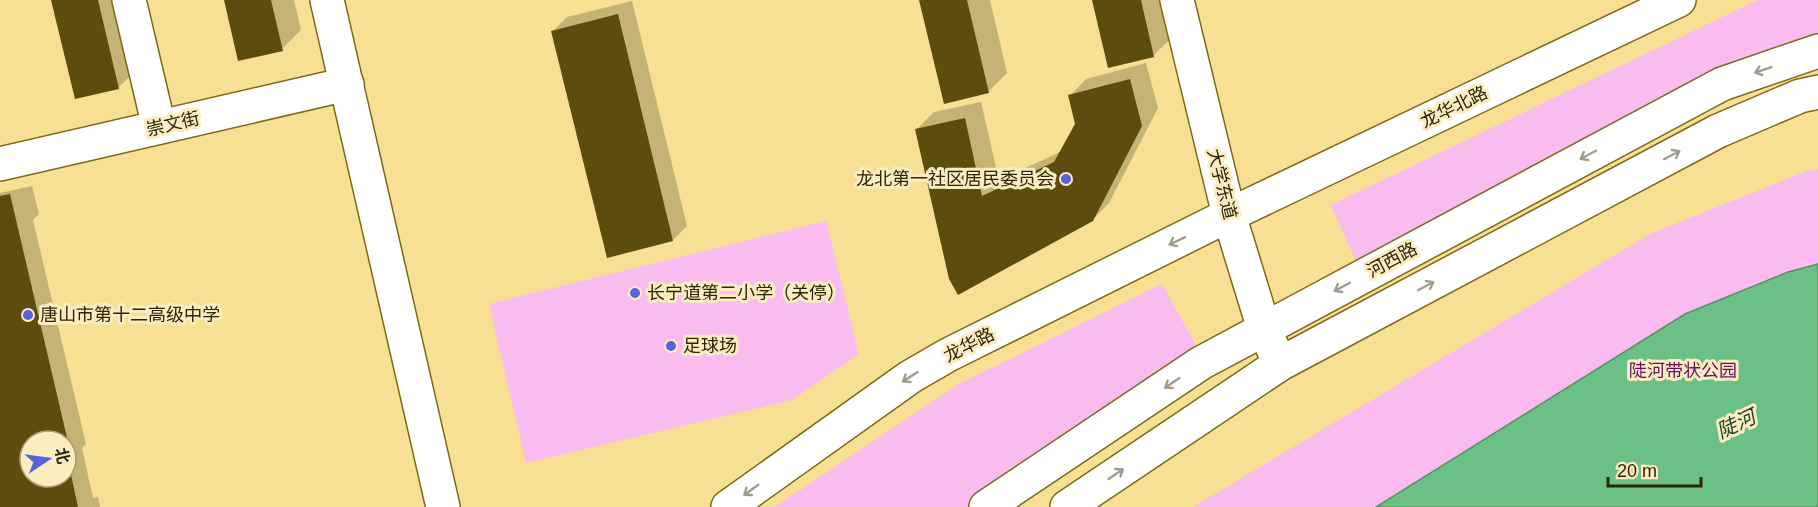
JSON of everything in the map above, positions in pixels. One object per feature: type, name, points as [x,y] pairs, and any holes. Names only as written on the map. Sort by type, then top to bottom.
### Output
[{"type":"street","points":[[129,0],[159,127]]},
{"type":"street","name":"大学东道","points":[[1177,0],[1230,215],[1264,329],[1280,364]]},
{"type":"street","name":"龙华北路","points":[[1230,215],[1679,0]]},
{"type":"street","points":[[332,1],[346,84],[443,507]]},
{"type":"street","name":"河西路","points":[[986,507],[1201,363],[1722,84],[1818,51]]},
{"type":"street","name":"崇文街","points":[[0,164],[346,84]]},
{"type":"street","points":[[1067,507],[1280,364],[1718,131],[1800,96],[1818,92]]},
{"type":"street","name":"龙华路","points":[[728,507],[910,377],[959,349],[1230,215]]},
{"type":"green space","points":[[1758,0],[1818,0],[1818,38],[1776,48],[1650,102],[1359,268],[1331,205]]},
{"type":"green space","name":"陡河带状公园","points":[[1818,169],[1818,507],[1193,507],[1652,233],[1807,171]]},
{"type":"green space","points":[[826,221],[859,354],[792,400],[526,463],[489,304]]},
{"type":"green space","points":[[1162,284],[1199,351],[977,507],[775,507],[959,384]]},
{"type":"water","name":"陡河","points":[[1818,264],[1818,507],[1376,507],[1685,314],[1788,272]]},
{"type":"building","points":[[51,0],[98,0],[119,89],[75,99]]},
{"type":"building","points":[[224,0],[271,0],[283,51],[238,61]]},
{"type":"building","points":[[919,0],[967,0],[989,93],[944,104]]},
{"type":"building","points":[[1092,0],[1141,0],[1154,57],[1108,68]]},
{"type":"building","points":[[618,14],[673,241],[607,258],[551,31]]},
{"type":"building","name":"龙北第一社区居民委员会","points":[[1130,79],[1142,126],[1093,221],[958,295],[949,279],[915,129],[965,118],[982,196],[1054,162],[1075,124],[1068,95]]},
{"type":"building","name":"唐山市第十二高级中学","points":[[10,194],[65,429],[18,429],[18,489],[74,489],[78,507],[0,507],[0,196]]},
{"type":"place","name":"龙北第一社区居民委员会","points":[[1066,179]]},
{"type":"place","name":"长宁道第二小学（关停）","points":[[635,293]]},
{"type":"place","name":"唐山市第十二高级中学","points":[[28,315]]},
{"type":"place","name":"足球场","points":[[671,346]]}]
